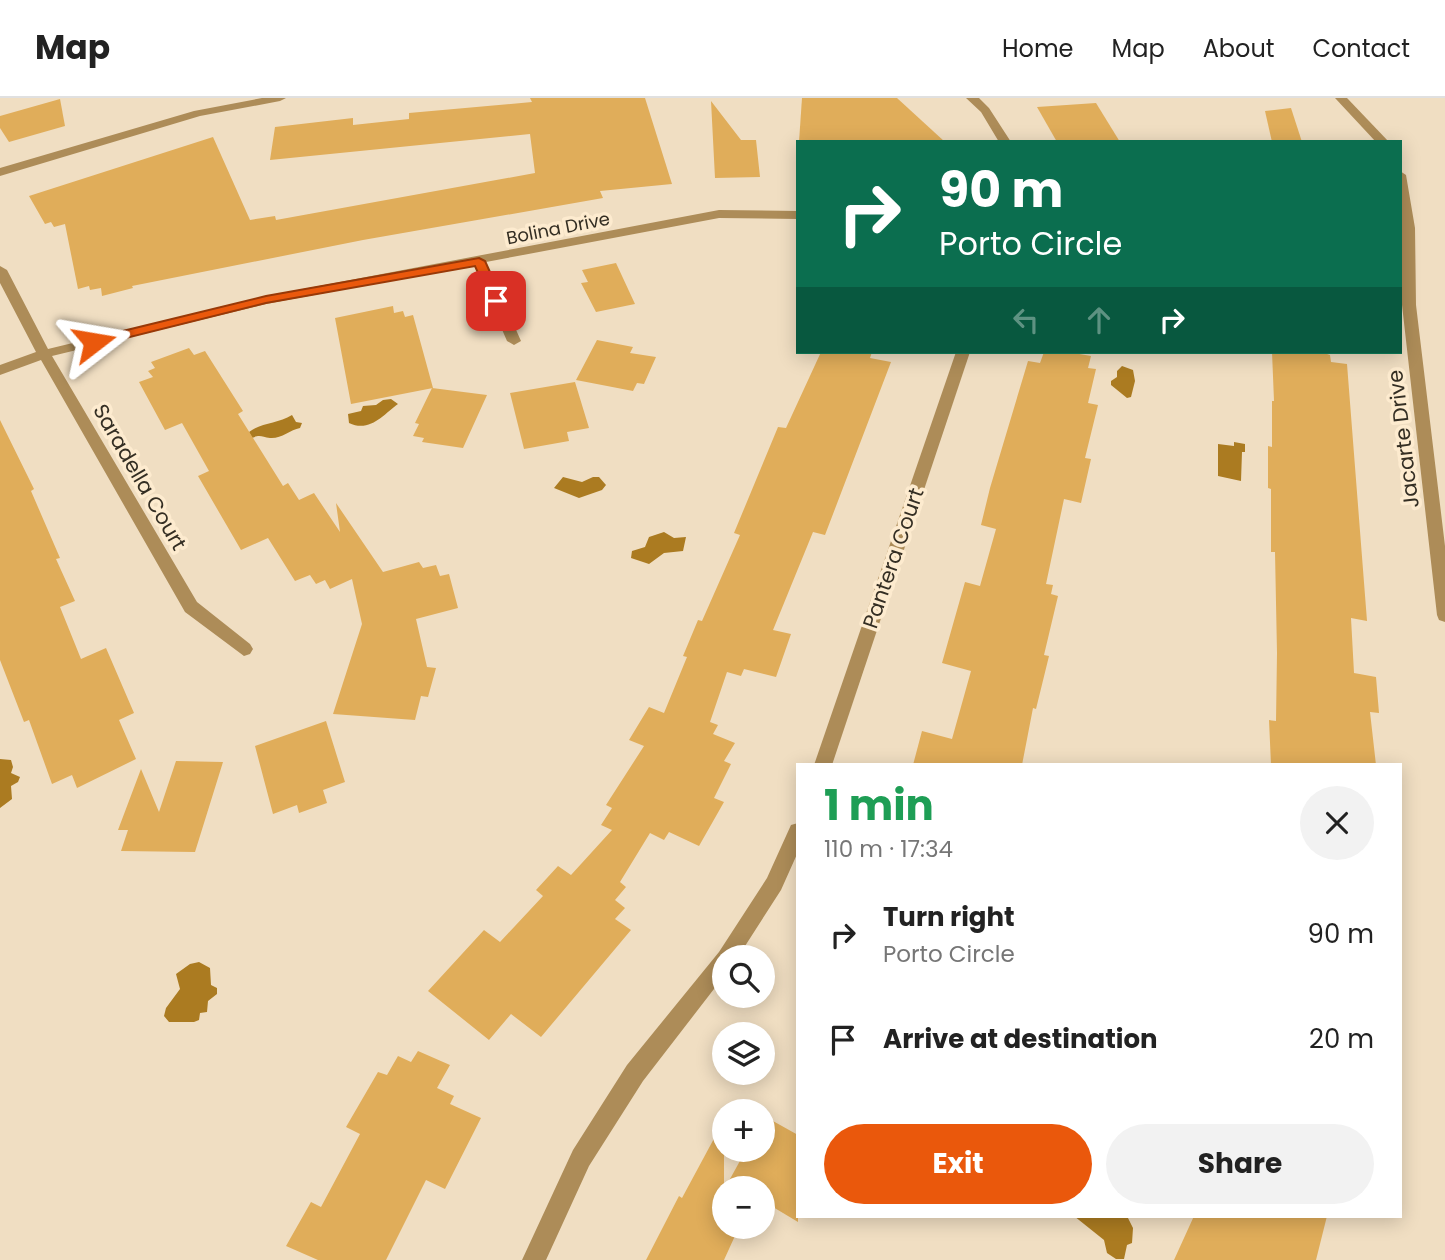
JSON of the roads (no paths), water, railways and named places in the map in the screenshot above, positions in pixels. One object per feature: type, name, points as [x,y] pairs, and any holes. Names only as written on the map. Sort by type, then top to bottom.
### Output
[{"type":"street","points":[[0,172],[198,113],[279,98]]},
{"type":"street","points":[[972,98],[985,110],[1004,140]]},
{"type":"street","points":[[1341,98],[1381,140]]},
{"type":"street","name":"Jacarte Drive","points":[[1402,187],[1409,228],[1409,305],[1445,615]]},
{"type":"street","name":"Bolina Drive","points":[[0,370],[44,354],[266,300],[719,214],[796,215]]},
{"type":"street","points":[[479,261],[514,341]]},
{"type":"street","name":"Saradella Court","points":[[0,270],[44,354],[191,607],[244,649]]},
{"type":"street","name":"Pantera Court","points":[[824,763],[962,354]]},
{"type":"street","points":[[735,945],[774,884],[796,835]]},
{"type":"street","points":[[534,1260],[588,1147],[635,1073],[712,977]]}]
